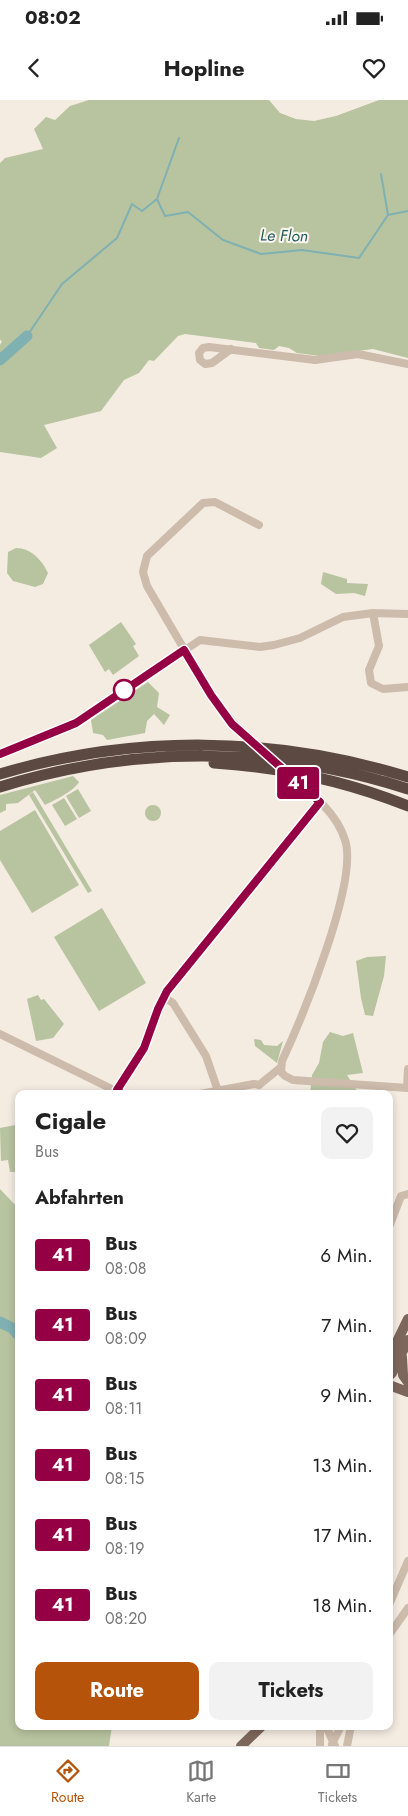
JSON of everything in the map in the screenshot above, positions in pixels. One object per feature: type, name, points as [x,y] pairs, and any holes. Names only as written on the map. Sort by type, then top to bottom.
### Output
[{"type":"highway","points":[[0,774],[87,762],[171,745],[254,747],[327,756],[408,777]]},
{"type":"highway","points":[[0,787],[87,762],[172,756],[245,757],[334,769],[408,789]]},
{"type":"highway","points":[[87,762],[172,762],[244,765],[332,781],[408,806]]},
{"type":"main road","points":[[393,1350],[408,1319]]},
{"type":"main road","points":[[393,1371],[408,1340]]},
{"type":"main road","points":[[403,1353],[403,1376],[408,1382]]},
{"type":"main road","points":[[393,1386],[408,1392]]},
{"type":"main road","points":[[241,1746],[258,1730]]},
{"type":"street","points":[[231,349],[315,360],[358,354],[408,364]]},
{"type":"street","points":[[244,736],[216,704],[147,586],[143,572],[147,556],[203,503],[208,501],[214,502],[259,525]]},
{"type":"street","points":[[373,613],[379,646],[368,677],[371,683],[383,689],[408,687]]},
{"type":"street","points":[[0,754],[76,723],[200,640],[260,647],[274,646],[300,638],[343,617],[373,613],[408,614]]},
{"type":"street","points":[[260,1090],[280,1068],[326,949],[347,881],[348,860],[346,842],[338,825],[320,802],[294,780]]},
{"type":"street","points":[[120,1090],[144,1048],[164,997],[221,922],[320,802]]},
{"type":"street","points":[[164,997],[172,1003],[206,1056],[218,1090]]},
{"type":"street","points":[[0,1034],[115,1090]]},
{"type":"street","points":[[280,1068],[283,1075],[293,1080],[407,1088],[408,1069]]},
{"type":"street","points":[[393,1215],[398,1201],[402,1196],[408,1194]]},
{"type":"street","points":[[393,1596],[408,1561]]},
{"type":"street","points":[[393,1629],[408,1608]]},
{"type":"street","points":[[320,1730],[321,1743],[333,1744]]},
{"type":"street","points":[[328,1730],[333,1744]]},
{"type":"street","points":[[333,1744],[338,1730]]},
{"type":"street","points":[[347,1746],[350,1730]]},
{"type":"green space","points":[[89,100],[269,100],[280,113],[296,119],[314,121],[336,116],[379,100],[408,100],[408,358],[373,349],[320,356],[297,353],[289,348],[279,346],[274,350],[259,348],[256,343],[185,334],[178,336],[154,361],[149,360],[139,373],[124,380],[101,411],[44,425],[57,448],[41,458],[0,452],[0,345],[2,341],[0,340],[0,163],[5,158],[43,149],[34,129],[46,117],[55,120],[70,106]]},
{"type":"green space","points":[[16,548],[31,552],[43,564],[48,573],[43,584],[35,587],[13,581],[7,573],[8,552]]},
{"type":"green space","points":[[323,572],[347,579],[347,583],[368,584],[365,596],[354,593],[336,594],[321,584]]},
{"type":"green space","points":[[121,622],[136,644],[133,646],[139,656],[113,675],[109,669],[105,672],[89,645]]},
{"type":"green space","points":[[148,682],[159,693],[157,707],[170,715],[164,725],[154,714],[147,721],[145,733],[107,740],[103,735],[93,733],[91,720]]},
{"type":"green space","points":[[73,776],[79,782],[77,785],[49,803],[45,805],[35,790],[18,803],[6,804],[6,810],[0,813],[0,795]]},
{"type":"green space","points":[[78,789],[91,811],[79,818],[66,796]]},
{"type":"green space","points":[[33,792],[92,891],[88,893],[29,795]]},
{"type":"green space","points":[[64,798],[77,819],[65,826],[52,805]]},
{"type":"green space","points":[[153,805],[161,813],[153,821],[145,813]]},
{"type":"green space","points":[[35,810],[79,885],[32,913],[0,860],[0,831]]},
{"type":"green space","points":[[102,908],[146,983],[99,1011],[54,937]]},
{"type":"green space","points":[[386,956],[384,976],[373,1016],[365,1015],[356,961],[367,957]]},
{"type":"green space","points":[[38,995],[41,1000],[44,999],[64,1024],[53,1038],[36,1041],[27,999]]},
{"type":"green space","points":[[330,1032],[343,1036],[353,1033],[363,1073],[347,1075],[356,1090],[310,1090],[312,1075],[319,1063],[323,1042]]},
{"type":"green space","points":[[254,1039],[261,1040],[264,1045],[277,1046],[283,1041],[277,1063],[255,1046]]},
{"type":"green space","points":[[15,1125],[15,1172],[10,1172],[8,1160],[1,1161],[0,1128]]},
{"type":"green space","points":[[0,1189],[15,1205],[15,1730],[111,1730],[109,1746],[0,1746]]},
{"type":"waterway","points":[[157,199],[179,138]]},
{"type":"waterway","points":[[381,174],[388,215]]},
{"type":"waterway","name":"Le Flon","points":[[27,336],[62,284],[117,238],[132,204],[142,211],[157,199],[165,216],[188,212],[223,240],[261,254],[302,250],[359,258],[388,215],[408,211]]},
{"type":"waterway","name":"Le Flon","points":[[0,360],[27,336]]},
{"type":"waterway","name":"Le Flon","points":[[0,1322],[15,1331]]},
{"type":"bus line","name":"41","points":[[0,754],[76,723],[184,650],[216,704],[232,724],[320,802],[167,991],[158,1009],[141,1055],[117,1090]]}]
